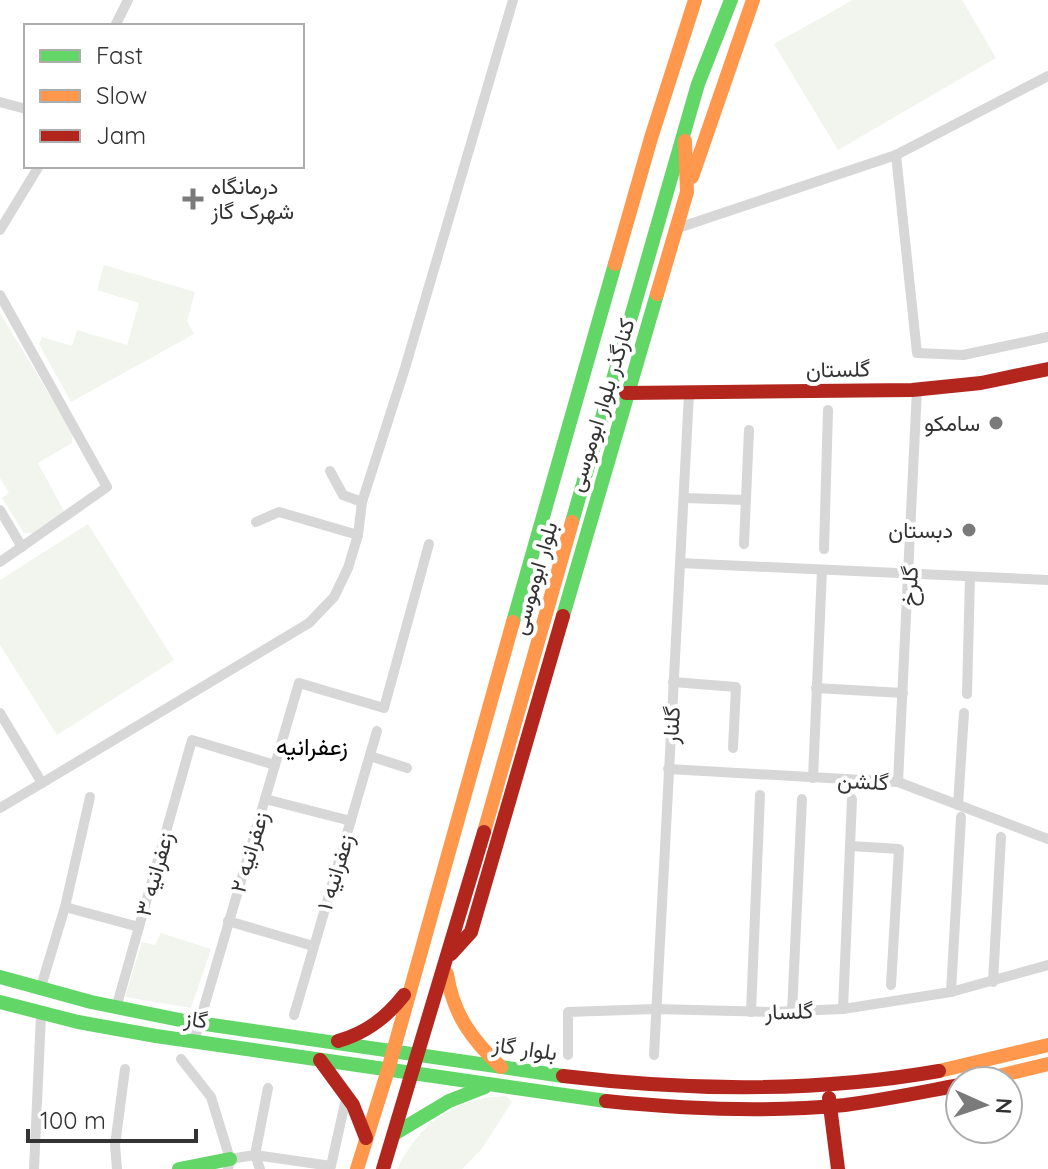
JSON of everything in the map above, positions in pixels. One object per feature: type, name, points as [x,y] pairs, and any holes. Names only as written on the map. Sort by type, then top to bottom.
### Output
[{"type":"main road","name":"بلوار ابوموسی","points":[[357,1169],[388,1070],[647,153],[695,0]]},
{"type":"main road","name":"بلوار ابوموسی","points":[[383,1169],[420,1055],[684,133],[714,39],[731,0]]},
{"type":"main road","points":[[687,192],[753,0]]},
{"type":"main road","name":"کنارگذر بلوار ابوموسی","points":[[447,961],[471,932],[687,192],[684,133]]},
{"type":"main road","name":"گلستان","points":[[626,393],[917,389],[1012,379],[1048,369]]},
{"type":"main road","points":[[539,640],[564,612]]},
{"type":"main road","points":[[499,778],[522,757]]},
{"type":"main road","points":[[447,961],[449,992],[462,1024],[475,1043],[501,1067]]},
{"type":"main road","name":"بلوار گاز","points":[[0,977],[116,1008],[501,1067],[678,1087],[829,1085],[944,1071],[1048,1045]]},
{"type":"main road","points":[[332,1043],[374,1027],[390,1014],[409,988]]},
{"type":"main road","name":"گاز","points":[[0,1002],[41,1015],[388,1070]]},
{"type":"main road","points":[[320,1060],[353,1105],[366,1138]]},
{"type":"main road","points":[[1024,1070],[1048,1064]]},
{"type":"main road","name":"بلوار گاز","points":[[388,1070],[655,1106],[829,1106],[944,1088]]},
{"type":"main road","points":[[829,1085],[838,1169]]},
{"type":"main road","points":[[394,1134],[430,1110],[464,1093],[492,1086]]},
{"type":"main road","points":[[179,1169],[229,1164]]},
{"type":"street","points":[[116,24],[128,0]]},
{"type":"street","points":[[0,808],[309,623],[341,588],[358,535],[362,502],[410,352],[513,0]]},
{"type":"street","points":[[675,229],[896,155],[1048,76]]},
{"type":"street","points":[[0,102],[24,108]]},
{"type":"street","points":[[896,155],[917,353],[963,355],[1048,337]]},
{"type":"street","points":[[0,230],[38,168]]},
{"type":"street","points":[[0,295],[107,487],[0,562]]},
{"type":"street","name":"گلرخ","points":[[898,782],[917,389]]},
{"type":"street","name":"گلنار","points":[[654,1055],[689,394]]},
{"type":"street","points":[[824,549],[828,410]]},
{"type":"street","points":[[744,544],[749,430]]},
{"type":"street","points":[[330,471],[343,495],[362,502]]},
{"type":"street","points":[[684,498],[746,500]]},
{"type":"street","points":[[0,510],[22,547]]},
{"type":"street","points":[[256,522],[279,512],[358,535]]},
{"type":"street","name":"زعفرانیه ۲","points":[[194,1041],[299,683],[384,708],[429,544]]},
{"type":"street","points":[[680,563],[1048,580]]},
{"type":"street","points":[[813,778],[822,570]]},
{"type":"street","points":[[967,694],[970,577]]},
{"type":"street","points":[[673,682],[736,687],[733,748]]},
{"type":"street","points":[[816,688],[903,693]]},
{"type":"street","points":[[0,713],[42,783]]},
{"type":"street","points":[[958,805],[964,713]]},
{"type":"street","name":"زعفرانیه ۱","points":[[294,1015],[377,731]]},
{"type":"street","name":"زعفرانیه ۳","points":[[116,1008],[192,740],[275,765]]},
{"type":"street","points":[[370,756],[407,768]]},
{"type":"street","name":"گلشن","points":[[668,769],[898,782],[1048,839]]},
{"type":"street","points":[[751,1012],[760,795]]},
{"type":"street","points":[[40,990],[65,907],[90,797]]},
{"type":"street","points":[[265,799],[351,821]]},
{"type":"street","points":[[792,1012],[802,799]]},
{"type":"street","points":[[843,1009],[852,799]]},
{"type":"street","points":[[951,992],[961,817]]},
{"type":"street","points":[[993,982],[1001,837]]},
{"type":"street","points":[[851,846],[899,849],[891,985]]},
{"type":"street","points":[[65,907],[139,927]]},
{"type":"street","points":[[228,921],[313,946]]},
{"type":"street","name":"گلسار","points":[[568,1055],[568,1012],[655,1009],[792,1012],[843,1009],[951,992],[1048,965]]},
{"type":"street","points":[[34,1169],[41,1015]]},
{"type":"street","points":[[181,1059],[211,1097],[229,1164],[255,1155],[331,1166],[345,1103]]},
{"type":"street","points":[[117,1169],[115,1145],[125,1069]]},
{"type":"street","points":[[260,1169],[255,1155],[268,1088]]},
{"type":"shaded area","points":[[853,0],[962,0],[996,58],[838,150],[774,44]]},
{"type":"shaded area","points":[[104,265],[195,292],[187,321],[194,334],[71,402],[39,344],[42,337],[72,346],[77,330],[127,345],[139,303],[97,290]]},
{"type":"shaded area","points":[[0,313],[73,434],[72,443],[38,463],[64,511],[32,533],[24,533],[2,498],[9,493],[0,478]]},
{"type":"shaded area","points":[[88,524],[174,660],[57,735],[0,645],[0,580]]},
{"type":"shaded area","points":[[161,933],[211,949],[191,1008],[125,997],[142,942],[155,945]]},
{"type":"shaded area","points":[[506,1096],[512,1102],[481,1150],[462,1169],[397,1169],[416,1138],[441,1116],[470,1102]]},
{"type":"traffic: fast","points":[[572,522],[698,84],[731,0]]},
{"type":"traffic: fast","points":[[513,622],[615,264]]},
{"type":"traffic: fast","points":[[563,616],[657,294]]},
{"type":"traffic: fast","points":[[0,977],[91,1002],[185,1021],[563,1076]]},
{"type":"traffic: fast","points":[[0,1002],[78,1022],[156,1036],[606,1101]]},
{"type":"traffic: fast","points":[[394,1134],[449,1101],[485,1087]]},
{"type":"traffic: fast","points":[[179,1169],[230,1159]]},
{"type":"traffic: slow","points":[[615,264],[695,0]]},
{"type":"traffic: slow","points":[[692,177],[753,0]]},
{"type":"traffic: slow","points":[[657,294],[687,192],[685,141]]},
{"type":"traffic: slow","points":[[484,832],[572,522]]},
{"type":"traffic: slow","points":[[357,1169],[388,1070],[513,622]]},
{"type":"traffic: slow","points":[[447,974],[454,1002],[465,1025],[501,1067]]},
{"type":"traffic: slow","points":[[939,1071],[1048,1045]]},
{"type":"traffic: slow","points":[[1024,1070],[1048,1064]]},
{"type":"traffic: jam","points":[[626,393],[912,390],[981,383],[1048,369]]},
{"type":"traffic: jam","points":[[451,954],[471,932],[563,616]]},
{"type":"traffic: jam","points":[[383,1169],[484,832]]},
{"type":"traffic: jam","points":[[338,1041],[375,1024],[404,995]]},
{"type":"traffic: jam","points":[[320,1060],[353,1105],[366,1138]]},
{"type":"traffic: jam","points":[[563,1076],[657,1085],[751,1087],[845,1083],[939,1071]]},
{"type":"traffic: jam","points":[[606,1101],[696,1108],[785,1109],[845,1105],[944,1088]]},
{"type":"traffic: jam","points":[[829,1098],[838,1169]]},
{"type":"place","name":"درمانگاه شهرک گاز","points":[[193,199]]},
{"type":"place","name":"سامکو","points":[[996,423]]},
{"type":"place","name":"دبستان","points":[[969,530]]},
{"type":"district","name":"زعفرانیه","points":[[312,746]]}]
